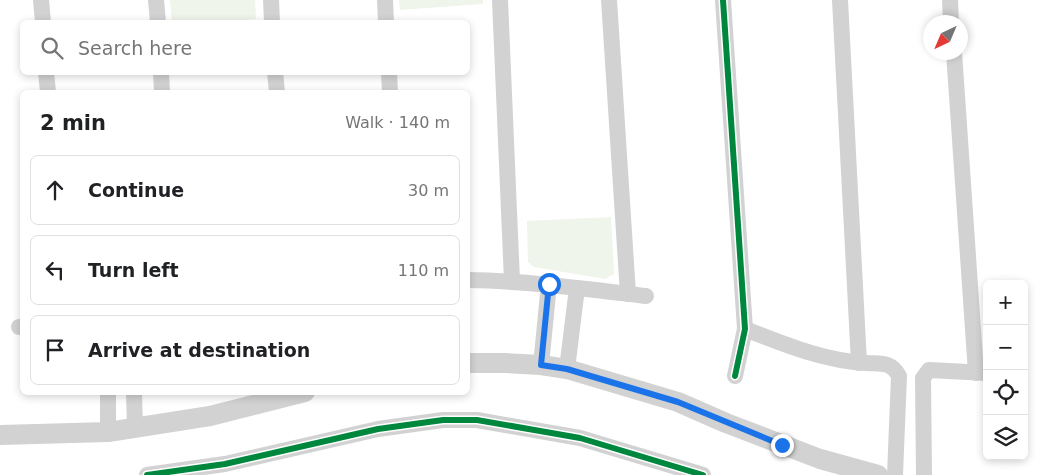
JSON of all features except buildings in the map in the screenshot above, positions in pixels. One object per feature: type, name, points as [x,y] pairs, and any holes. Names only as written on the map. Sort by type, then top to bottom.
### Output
[{"type":"street","points":[[41,0],[42,20]]},
{"type":"street","points":[[156,0],[158,20]]},
{"type":"street","points":[[271,0],[272,20]]},
{"type":"street","points":[[385,0],[386,20]]},
{"type":"street","points":[[500,0],[512,280]]},
{"type":"street","points":[[609,0],[628,294]]},
{"type":"street","points":[[724,0],[745,329],[735,376]]},
{"type":"street","points":[[840,0],[859,363]]},
{"type":"street","points":[[950,0],[951,15]]},
{"type":"street","points":[[924,475],[923,378],[930,370],[981,373],[955,60]]},
{"type":"street","points":[[46,75],[48,90]]},
{"type":"street","points":[[161,75],[162,90]]},
{"type":"street","points":[[275,75],[277,90]]},
{"type":"street","points":[[389,75],[390,90]]},
{"type":"street","points":[[470,280],[512,280],[646,296]]},
{"type":"street","points":[[541,365],[549,284]]},
{"type":"street","points":[[567,369],[576,288]]},
{"type":"street","points":[[745,329],[820,356],[859,363],[887,364],[895,368],[899,376],[895,475]]},
{"type":"street","points":[[470,363],[541,365],[567,369],[678,402],[726,423],[820,459],[878,475]]},
{"type":"street","points":[[108,395],[108,432]]},
{"type":"street","points":[[134,395],[135,428]]},
{"type":"street","points":[[0,435],[108,432],[210,416],[293,395]]},
{"type":"street","points":[[147,475],[225,464],[378,429],[443,420],[477,420],[580,438],[703,475]]},
{"type":"shaded area","points":[[170,0],[255,0],[256,19],[172,20]]},
{"type":"shaded area","points":[[399,0],[483,0],[483,4],[400,10]]},
{"type":"shaded area","points":[[611,217],[614,274],[605,279],[534,267],[528,262],[527,221]]},
{"type":"cycle path","points":[[723,0],[745,329],[735,376]]},
{"type":"cycle path","points":[[147,475],[225,464],[378,429],[443,420],[477,420],[580,438],[703,475]]},
{"type":"route","points":[[549,284],[541,365],[567,369],[678,402],[782,445]]}]
